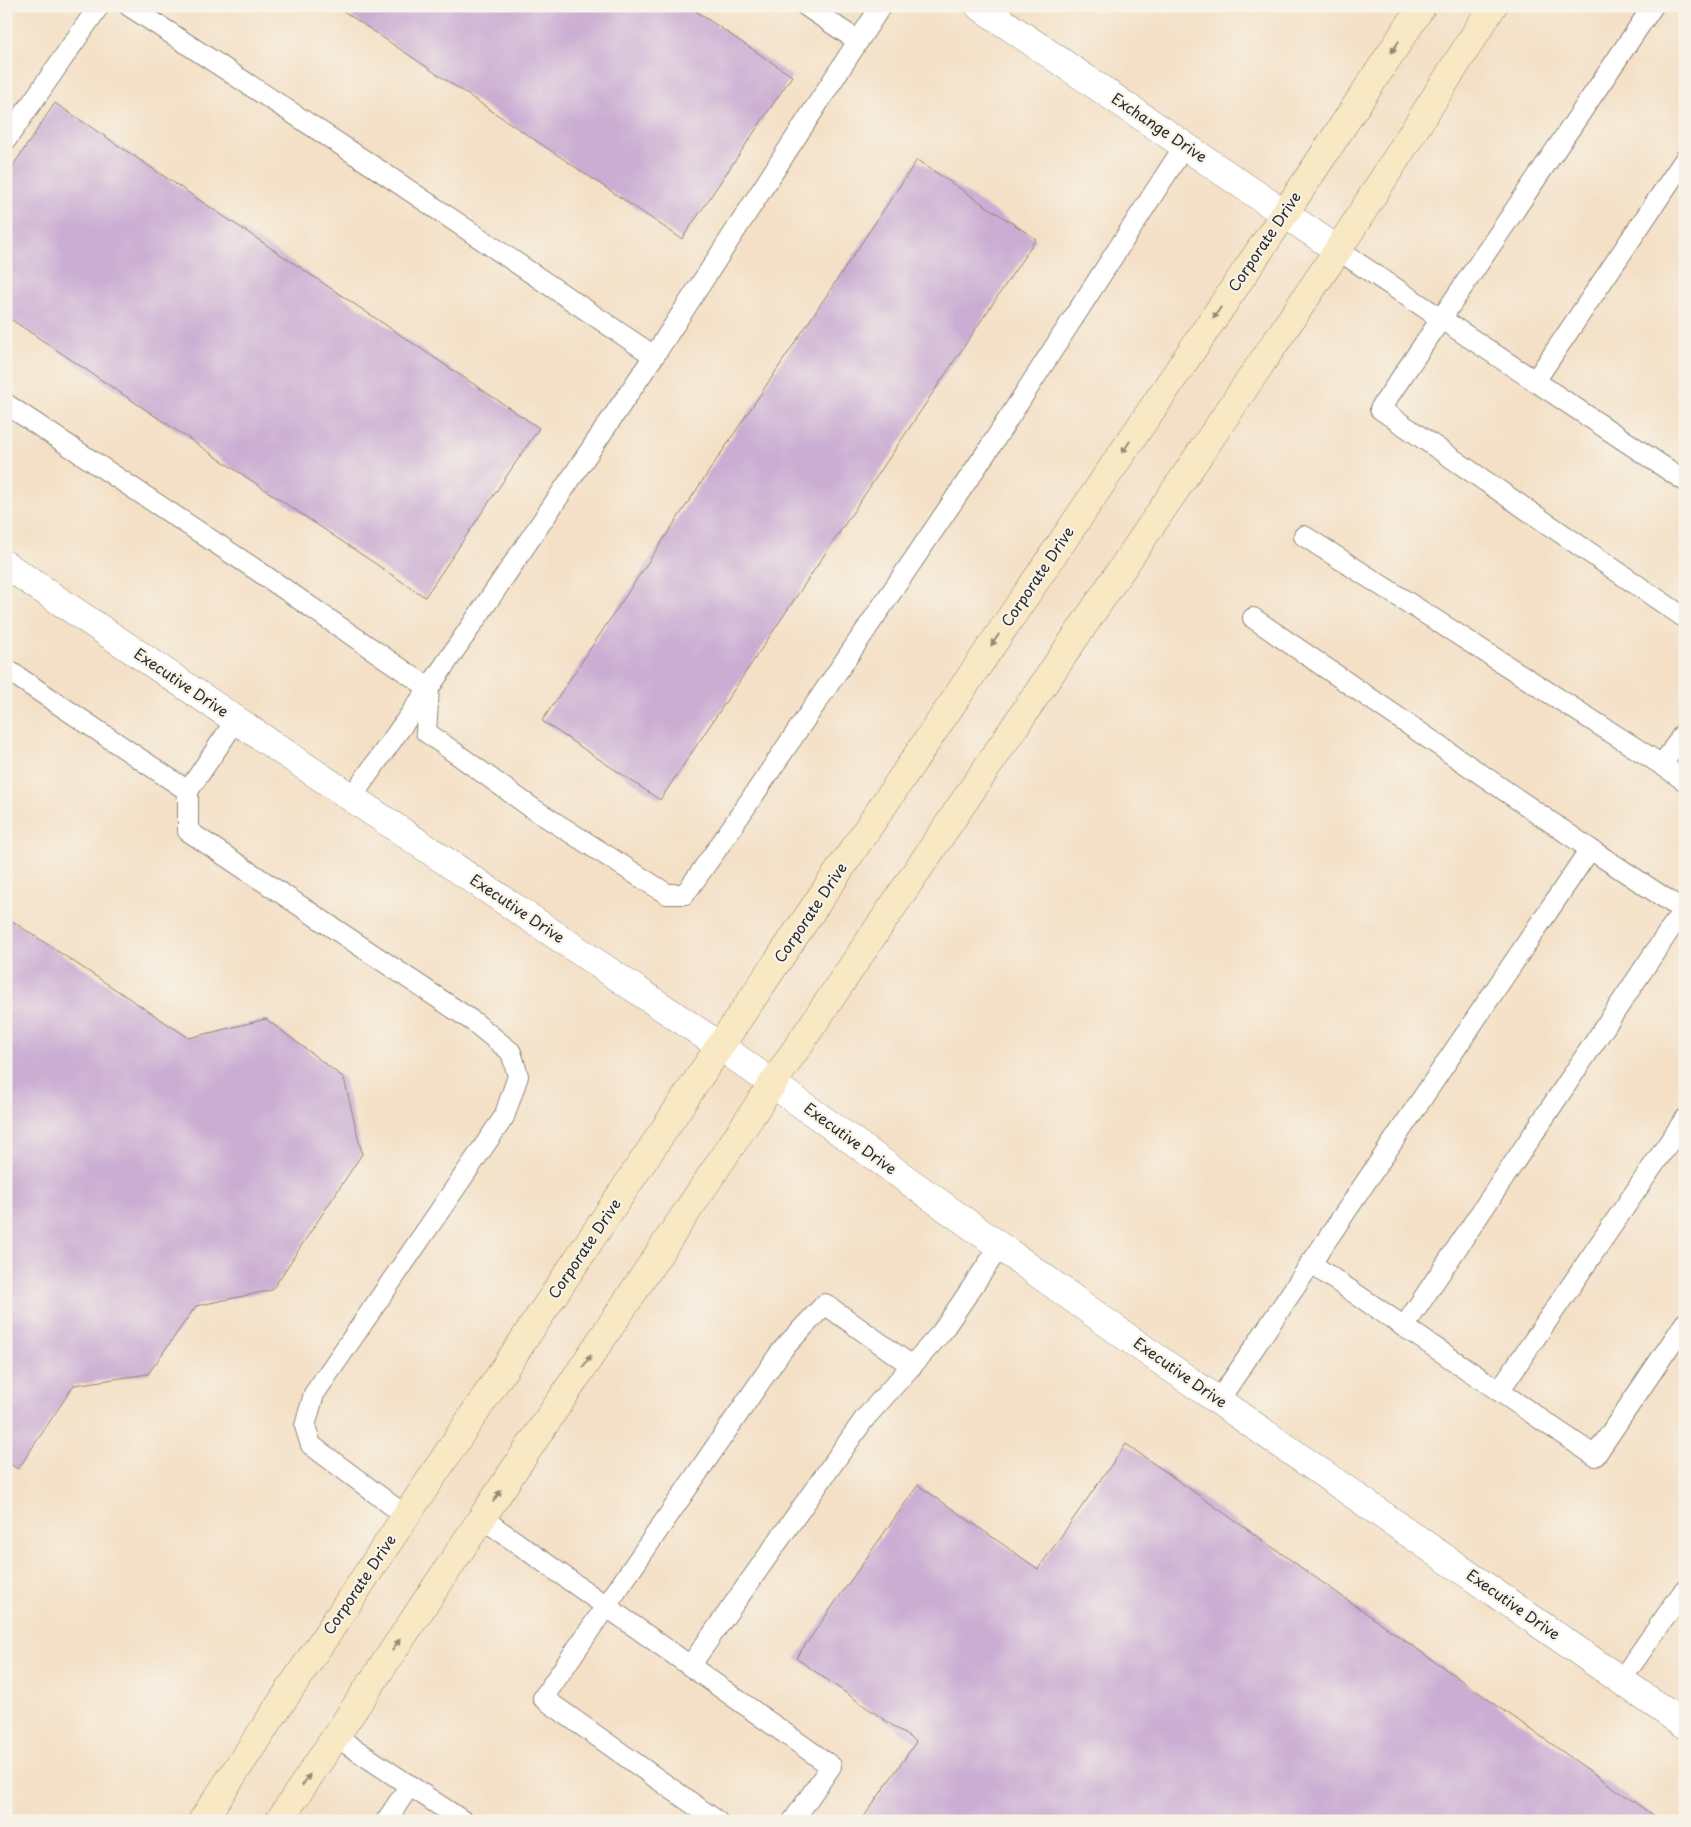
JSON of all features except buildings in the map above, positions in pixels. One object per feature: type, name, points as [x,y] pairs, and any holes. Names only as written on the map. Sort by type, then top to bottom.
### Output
[{"type":"street","name":"Exchange Drive","points":[[979,6],[1338,250]]},
{"type":"street","name":"Corporate Drive","points":[[202,1821],[720,1046],[1422,6]]},
{"type":"street","points":[[279,1821],[773,1084],[1338,250],[1493,6]]},
{"type":"street","name":"Executive Drive","points":[[6,565],[720,1046],[1000,1246],[1685,1725]]},
{"type":"lane","points":[[6,140],[99,6]]},
{"type":"lane","points":[[129,6],[654,356]]},
{"type":"lane","points":[[806,6],[858,41]]},
{"type":"lane","points":[[351,798],[429,688],[654,356],[881,6]]},
{"type":"lane","points":[[1653,6],[1380,408],[1685,618]]},
{"type":"lane","points":[[429,688],[426,732],[532,808],[659,889],[667,894],[685,894],[990,447],[1185,145]]},
{"type":"lane","points":[[1535,381],[1685,159]]},
{"type":"lane","points":[[1338,250],[1685,481]]},
{"type":"lane","points":[[6,404],[250,565],[429,688]]},
{"type":"lane","points":[[1304,536],[1685,781]]},
{"type":"lane","points":[[1253,618],[1590,849],[1684,910],[1404,1327]]},
{"type":"lane","points":[[10,678],[188,791]]},
{"type":"lane","points":[[236,720],[188,791],[188,831],[474,1022],[511,1052],[518,1076],[504,1118],[314,1394],[305,1426],[311,1445],[406,1516]]},
{"type":"lane","points":[[1662,765],[1685,731]]},
{"type":"lane","points":[[1219,1400],[1590,849]]},
{"type":"lane","points":[[1499,1391],[1685,1119]]},
{"type":"lane","points":[[690,1666],[865,1418],[941,1333],[1000,1246]]},
{"type":"lane","points":[[1310,1263],[1595,1456],[1685,1324]]},
{"type":"lane","points":[[717,1821],[543,1698],[782,1350],[825,1304],[912,1366]]},
{"type":"lane","points":[[482,1518],[831,1766],[793,1821]]},
{"type":"lane","points":[[1621,1680],[1685,1589]]},
{"type":"lane","points":[[335,1736],[463,1821]]},
{"type":"lane","points":[[386,1821],[410,1786]]}]
